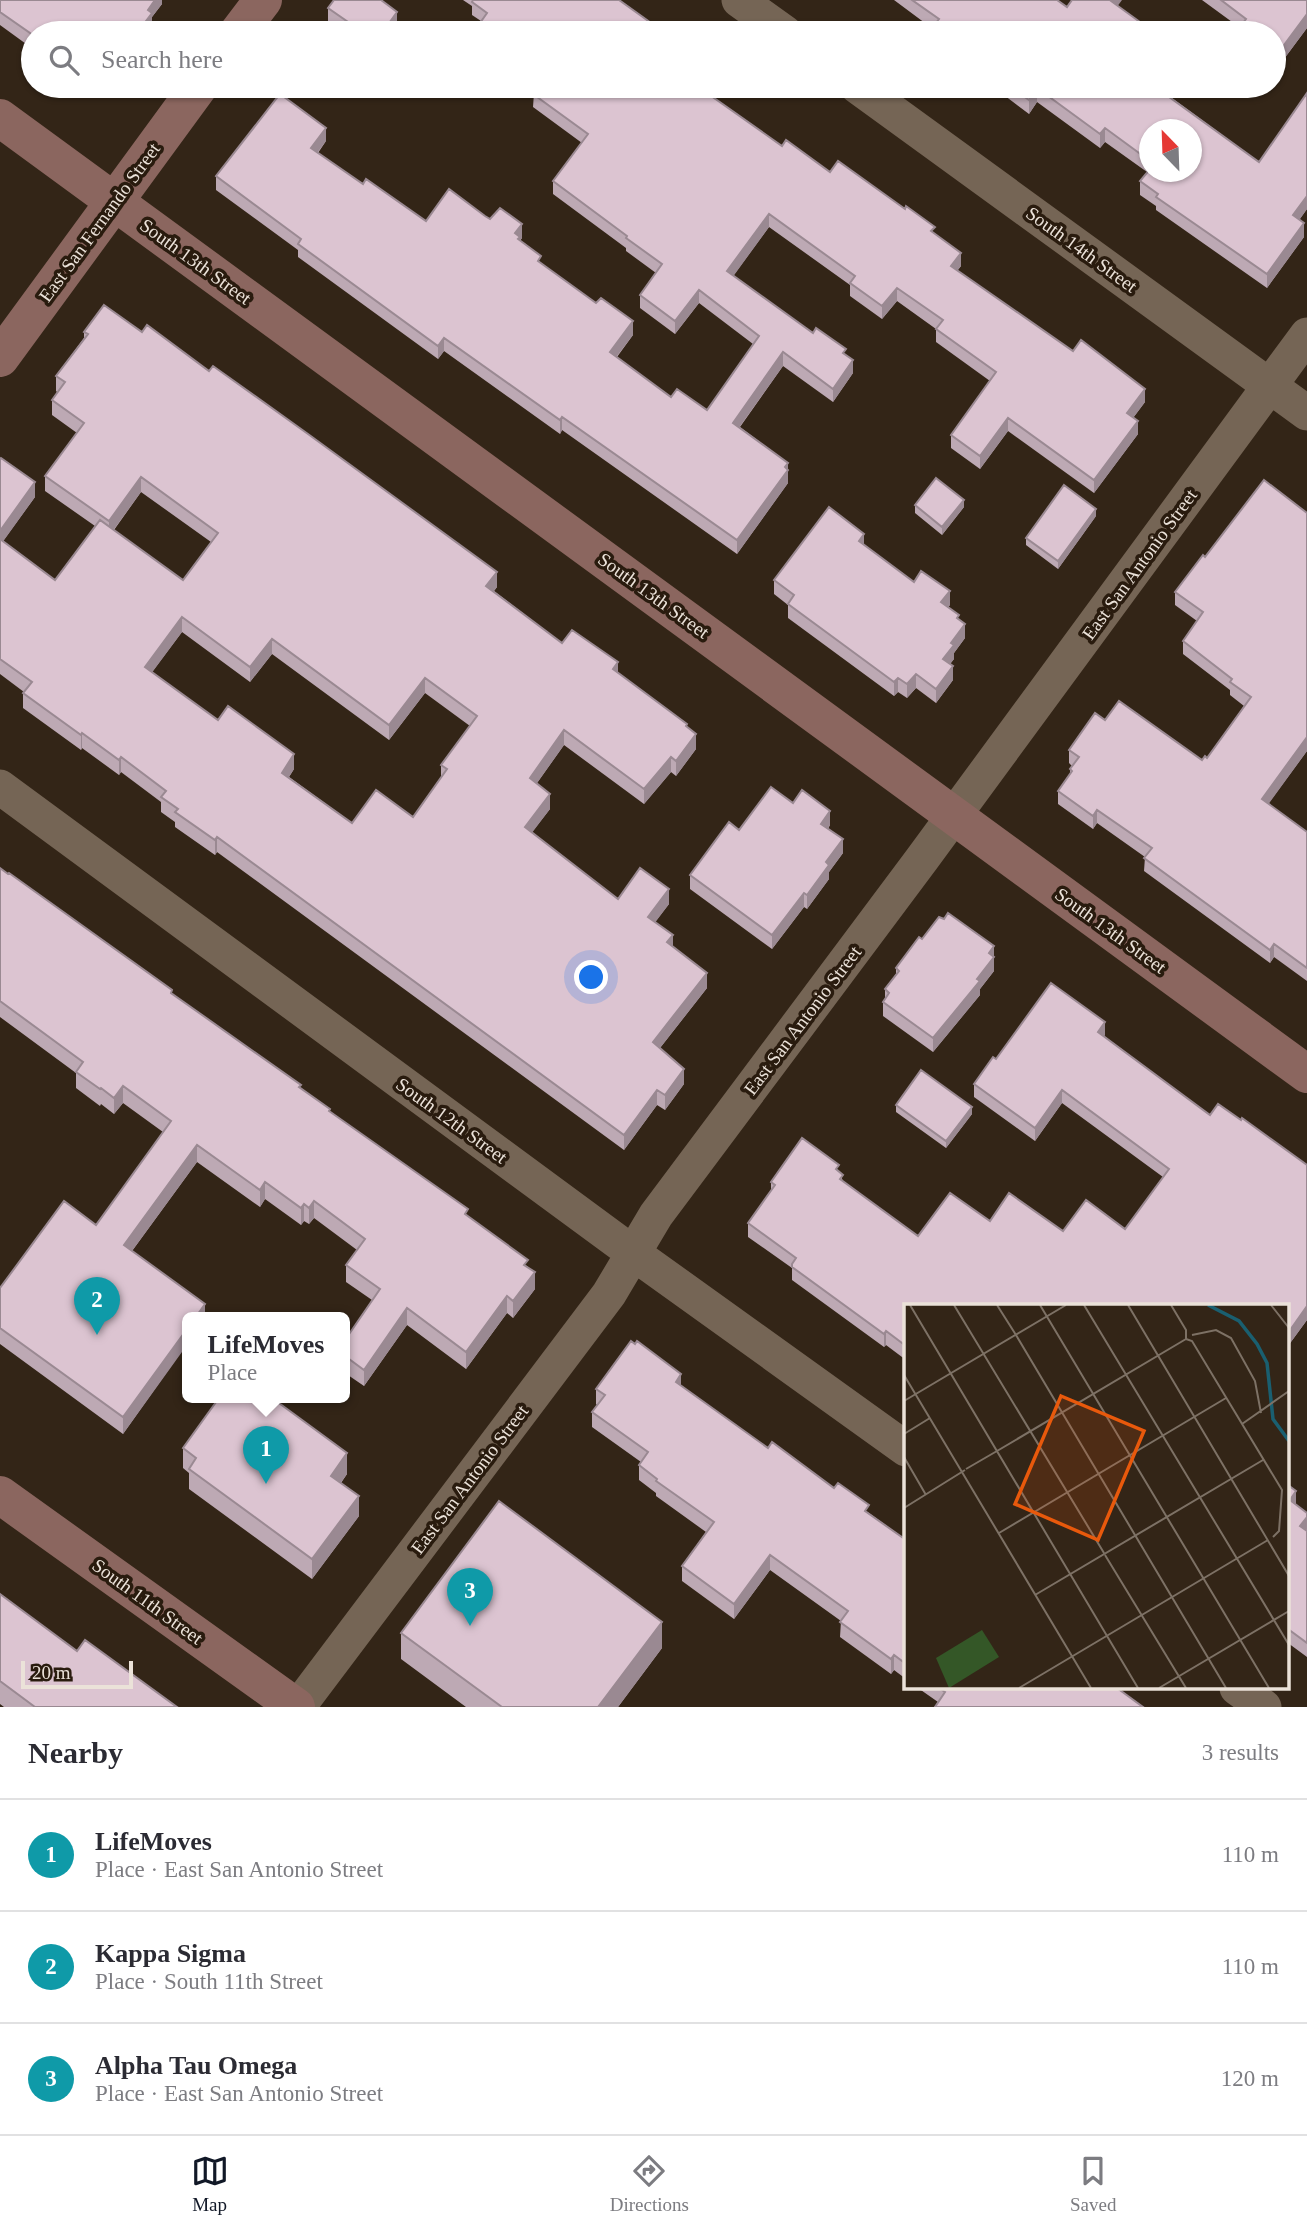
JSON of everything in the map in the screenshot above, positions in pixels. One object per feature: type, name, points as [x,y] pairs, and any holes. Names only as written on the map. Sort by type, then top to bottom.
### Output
[{"type":"street","points":[[247,21],[263,0]]},
{"type":"street","points":[[739,0],[768,21]]},
{"type":"street","name":"East San Fernando Street","points":[[0,358],[191,98]]},
{"type":"street","name":"South 14th Street","points":[[874,98],[1307,413]]},
{"type":"street","name":"South 13th Street","points":[[0,118],[1307,1074]]},
{"type":"street","name":"East San Antonio Street","points":[[297,1707],[609,1294],[656,1215],[1307,335]]},
{"type":"street","name":"South 12th Street","points":[[0,787],[633,1253],[904,1448]]},
{"type":"street","name":"South 11th Street","points":[[0,1495],[297,1707]]},
{"type":"street","points":[[1238,1689],[1264,1707]]},
{"type":"building","points":[[0,0],[155,0],[148,10],[152,13],[146,21],[21,21],[21,27],[0,12]]},
{"type":"building","points":[[334,0],[381,0],[397,12],[391,21],[347,21],[328,8]]},
{"type":"building","points":[[619,0],[648,21],[481,21],[487,13],[472,2]]},
{"type":"building","points":[[912,0],[1057,0],[1067,7],[1072,0],[1112,0],[1138,21],[938,21],[939,19]]},
{"type":"building","points":[[1221,0],[1307,0],[1307,14],[1286,42],[1286,21],[1244,21],[1246,19]]},
{"type":"building","points":[[1307,93],[1307,196],[1293,215],[1304,223],[1267,274],[1156,197],[1158,194],[1141,182],[1202,182],[1202,121],[1259,162]]},
{"type":"building","points":[[277,98],[285,98],[326,128],[311,148],[363,184],[366,179],[426,221],[449,189],[490,219],[500,208],[522,224],[515,233],[520,237],[518,239],[541,256],[538,261],[596,303],[601,298],[633,321],[610,352],[671,397],[677,389],[707,410],[759,336],[699,290],[675,321],[640,295],[662,264],[553,181],[588,134],[538,98],[714,98],[782,146],[786,140],[830,172],[838,161],[935,227],[931,231],[961,253],[951,266],[1073,351],[1081,340],[1145,389],[1127,413],[1138,421],[1094,480],[1008,418],[980,456],[951,435],[996,372],[936,329],[943,320],[897,288],[882,306],[850,283],[855,276],[769,214],[727,271],[813,333],[816,328],[846,349],[843,353],[853,360],[833,389],[783,352],[733,423],[788,463],[785,467],[788,470],[737,540],[444,338],[438,346],[298,244],[301,239],[216,176]]},
{"type":"building","points":[[1051,98],[1171,98],[1200,119],[1139,119],[1139,153],[1105,128],[1100,134]]},
{"type":"building","points":[[104,305],[142,332],[147,325],[209,371],[213,366],[497,572],[486,586],[562,643],[572,630],[618,662],[613,669],[687,724],[696,734],[676,761],[671,757],[644,789],[564,730],[530,778],[550,794],[525,827],[618,899],[640,868],[669,889],[648,917],[673,935],[667,942],[707,973],[653,1042],[684,1069],[665,1095],[657,1090],[624,1135],[217,837],[215,840],[175,812],[178,809],[161,797],[166,791],[121,757],[119,760],[23,693],[32,682],[0,659],[0,539],[55,580],[100,520],[183,580],[218,533],[141,477],[109,521],[45,476],[84,423],[52,400],[65,382],[56,376],[88,334],[84,332]],"holes":[[[182,617],[250,667],[272,639],[389,725],[425,678],[477,716],[441,765],[447,769],[413,817],[376,790],[352,823],[282,773],[294,754],[228,706],[218,720],[145,667]]]},
{"type":"building","points":[[0,459],[35,482],[0,531]]},
{"type":"building","points":[[936,478],[964,500],[942,527],[915,505]]},
{"type":"building","points":[[1264,480],[1307,513],[1307,737],[1262,799],[1307,832],[1307,968],[1274,944],[1270,950],[1144,858],[1152,848],[1097,810],[1093,816],[1058,791],[1079,757],[1069,750],[1095,713],[1105,720],[1119,701],[1202,760],[1205,756],[1207,758],[1251,697],[1183,641],[1203,612],[1175,592]]},
{"type":"building","points":[[1064,485],[1096,509],[1058,561],[1026,538]]},
{"type":"building","points":[[829,507],[864,534],[859,541],[914,582],[921,571],[950,591],[941,602],[959,615],[957,618],[965,624],[943,659],[953,666],[936,689],[916,674],[907,684],[898,678],[894,682],[788,604],[794,595],[774,580]]},
{"type":"building","points":[[771,787],[793,803],[802,790],[830,811],[821,824],[843,839],[826,862],[829,865],[807,895],[804,893],[772,935],[690,875],[729,822],[739,830]]},
{"type":"building","points":[[0,868],[172,990],[171,993],[301,1085],[299,1087],[330,1109],[329,1111],[468,1209],[465,1214],[528,1260],[524,1265],[535,1272],[513,1301],[507,1296],[466,1352],[407,1308],[364,1370],[350,1360],[350,1333],[380,1289],[346,1265],[365,1239],[314,1201],[309,1208],[304,1204],[301,1208],[265,1182],[260,1190],[197,1145],[124,1245],[205,1304],[199,1312],[182,1312],[182,1336],[123,1417],[0,1328],[0,1288],[64,1201],[96,1225],[171,1121],[123,1086],[114,1098],[100,1089],[76,1072],[83,1062],[0,1001]]},
{"type":"building","points":[[948,913],[994,946],[989,953],[994,957],[977,979],[980,981],[933,1038],[883,1002],[889,993],[885,989],[899,971],[896,968],[919,937],[922,939],[939,917],[944,919]]},
{"type":"building","points":[[1051,983],[1105,1022],[1098,1032],[1210,1115],[1218,1104],[1307,1165],[1307,1306],[1290,1330],[1290,1304],[904,1304],[904,1344],[886,1331],[884,1334],[792,1267],[796,1258],[748,1223],[775,1185],[771,1182],[802,1138],[839,1165],[836,1169],[843,1175],[840,1179],[918,1236],[950,1193],[990,1221],[1009,1193],[1063,1231],[1086,1200],[1125,1229],[1169,1169],[1062,1090],[1035,1128],[974,1084],[993,1057],[996,1059]]},
{"type":"building","points":[[921,1070],[972,1107],[946,1141],[896,1105]]},
{"type":"building","points":[[631,1341],[635,1344],[637,1341],[681,1374],[676,1382],[768,1448],[772,1442],[834,1488],[838,1483],[869,1505],[865,1511],[904,1539],[904,1662],[894,1655],[891,1659],[840,1622],[848,1611],[770,1555],[734,1604],[682,1566],[714,1522],[656,1481],[657,1479],[639,1465],[648,1452],[592,1412],[605,1395],[596,1389]]},
{"type":"building","points":[[215,1403],[279,1403],[347,1453],[331,1476],[359,1496],[312,1559],[189,1469],[196,1458],[183,1448]]},
{"type":"building","points":[[1290,1486],[1296,1491],[1290,1500]]},
{"type":"building","points":[[1290,1500],[1307,1513],[1300,1526],[1307,1531],[1307,1643],[1290,1630]]},
{"type":"building","points":[[499,1501],[662,1622],[598,1707],[502,1707],[401,1633]]},
{"type":"building","points":[[0,1594],[77,1651],[85,1640],[177,1707],[35,1707],[0,1681]]},
{"type":"building","points":[[940,1689],[1118,1689],[1143,1707],[935,1707],[945,1692]]},
{"type":"place","name":"Kappa Sigma","points":[[97,1335]]},
{"type":"place","name":"LifeMoves","points":[[266,1484]]},
{"type":"place","name":"Alpha Tau Omega","points":[[470,1626]]}]
